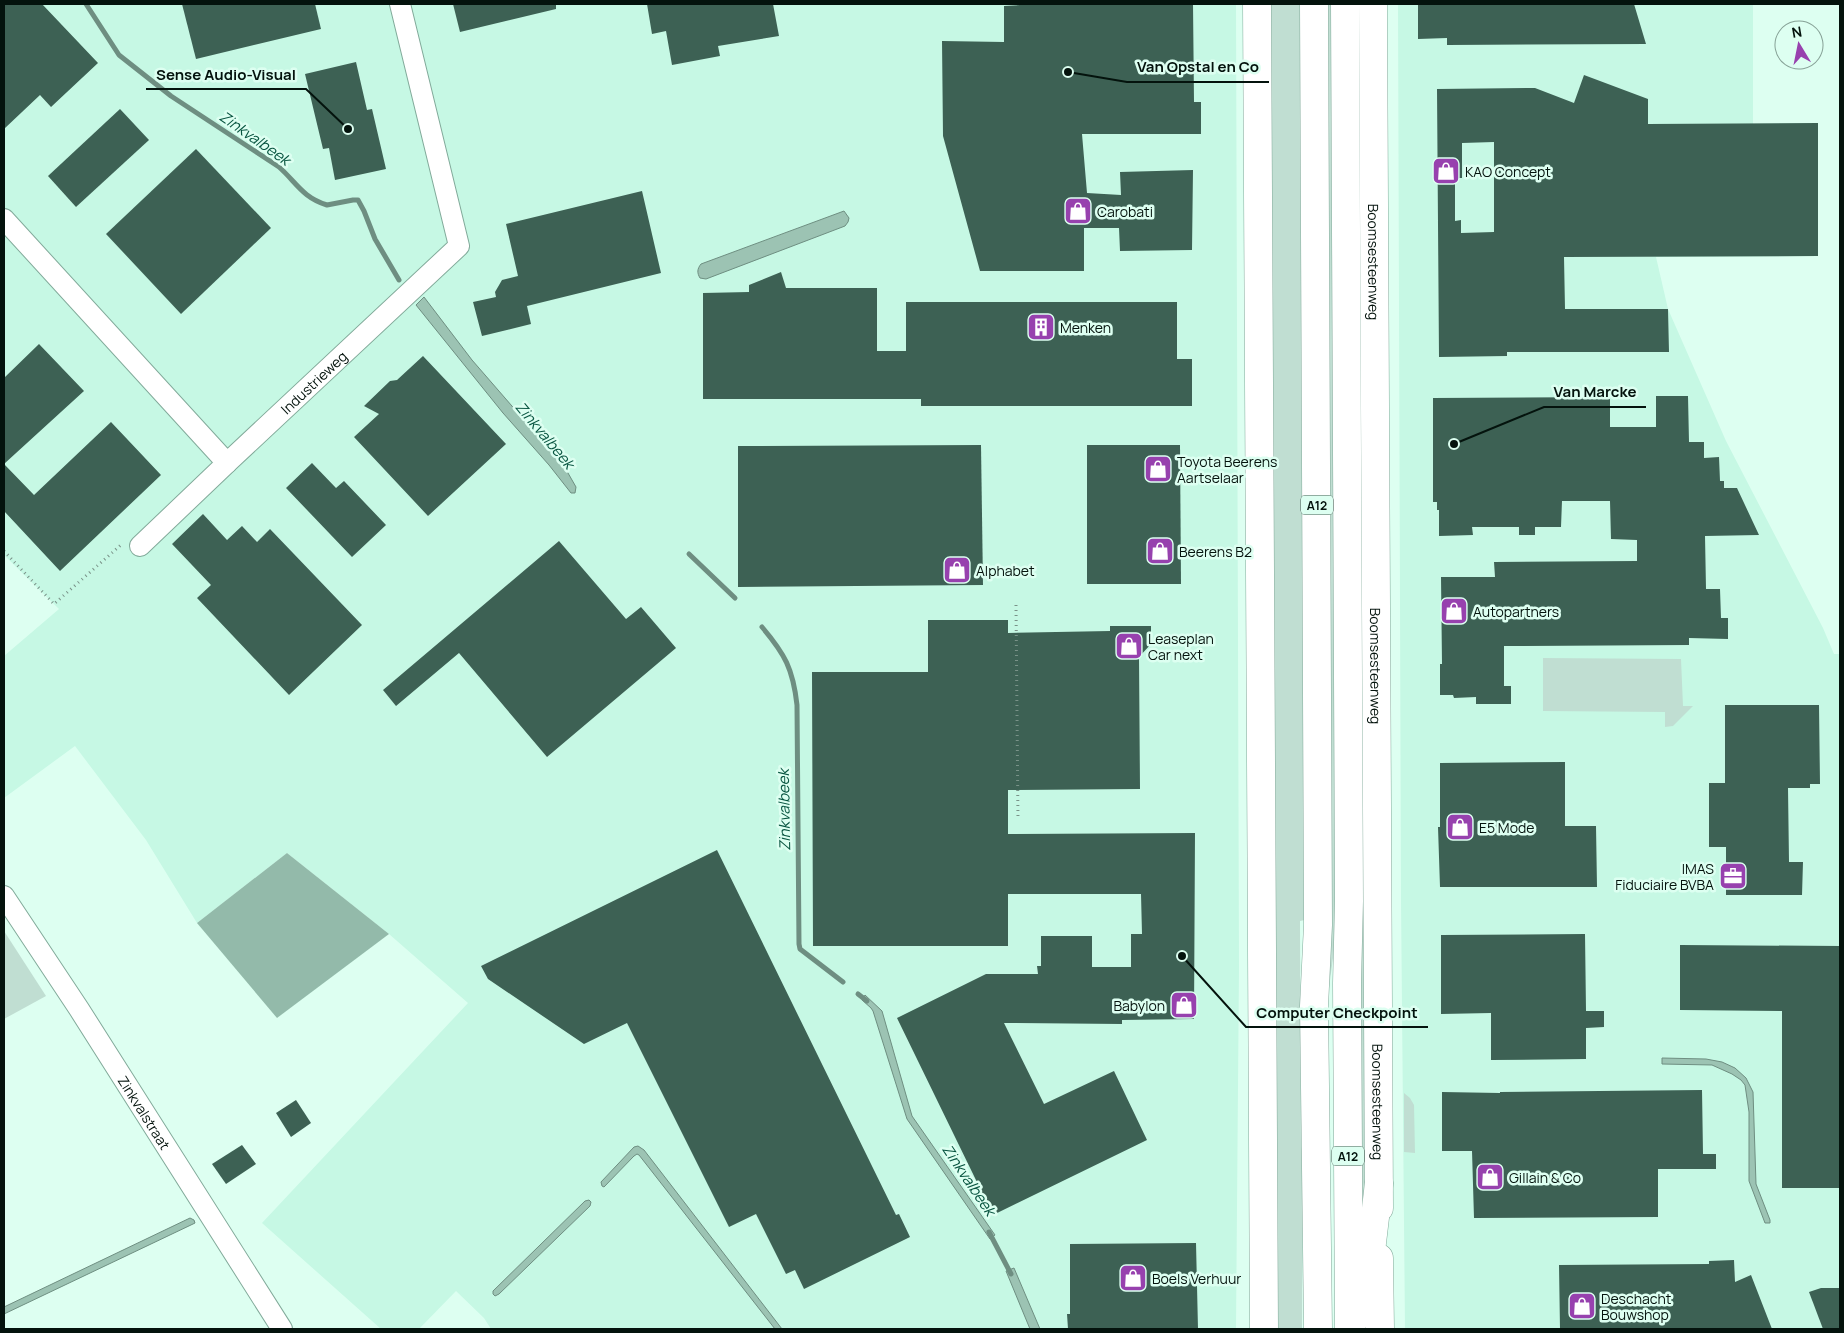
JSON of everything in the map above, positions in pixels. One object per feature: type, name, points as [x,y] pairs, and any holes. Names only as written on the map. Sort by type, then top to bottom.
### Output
[{"type":"main road","points":[[1257,4],[1264,1329]]},
{"type":"main road","name":"A12","points":[[1314,4],[1318,925],[1314,1006],[1318,1329]]},
{"type":"main road","name":"A12","points":[[1345,4],[1349,1329]]},
{"type":"main road","name":"Boomsesteenweg","points":[[1373,4],[1380,1329]]},
{"type":"main road","points":[[1353,1329],[1366,1294],[1378,1182]]},
{"type":"street","name":"Industrieweg","points":[[227,463],[459,246],[400,4]]},
{"type":"street","points":[[4,219],[227,463],[140,546]]},
{"type":"street","name":"Zinkvalstraat","points":[[4,896],[79,1009],[282,1329]]},
{"type":"path","points":[[4,551],[54,604],[123,543],[140,546]]},
{"type":"path","points":[[1016,605],[1018,820]]},
{"type":"shaded area","points":[[4,4],[1236,4],[1239,966],[1236,1329],[491,1329],[484,1318],[456,1291],[419,1329],[381,1329],[262,1223],[468,1003],[389,934],[287,853],[197,923],[146,840],[75,746],[4,798],[4,656],[59,609],[4,555]]},
{"type":"shaded area","points":[[1266,4],[1302,4],[1309,919],[1300,921],[1301,1146],[1303,1156],[1302,1329],[1272,1329]]},
{"type":"shaded area","points":[[1325,4],[1334,4],[1340,905],[1329,988]]},
{"type":"shaded area","points":[[1354,4],[1361,4],[1367,1253],[1360,1253]]},
{"type":"shaded area","points":[[1398,4],[1753,4],[1753,124],[1818,123],[1818,256],[1656,257],[1668,309],[1726,441],[1823,628],[1834,654],[1840,654],[1840,1329],[1405,1329],[1401,900]]},
{"type":"shaded area","points":[[844,211],[849,218],[845,226],[706,279],[699,276],[698,269],[701,264]]},
{"type":"shaded area","points":[[424,297],[472,360],[564,466],[576,487],[575,493],[571,493],[503,413],[416,305]]},
{"type":"shaded area","points":[[1543,658],[1681,659],[1683,706],[1693,706],[1673,726],[1665,727],[1665,712],[1543,711]]},
{"type":"shaded area","points":[[287,853],[389,934],[277,1018],[197,923]]},
{"type":"shaded area","points":[[4,931],[46,996],[4,1019]]},
{"type":"shaded area","points":[[865,995],[882,1011],[912,1116],[995,1235],[990,1239],[907,1119],[873,1011],[862,1000]]},
{"type":"shaded area","points":[[1662,1058],[1706,1059],[1722,1062],[1735,1068],[1746,1078],[1753,1092],[1756,1184],[1770,1223],[1765,1223],[1749,1181],[1749,1112],[1745,1085],[1732,1074],[1712,1065],[1662,1064]]},
{"type":"shaded area","points":[[1404,1093],[1414,1105],[1415,1153],[1404,1152]]},
{"type":"shaded area","points":[[638,1146],[644,1150],[782,1329],[775,1329],[639,1155],[634,1156],[604,1187],[602,1186],[601,1182],[634,1147]]},
{"type":"shaded area","points":[[589,1200],[591,1202],[590,1206],[499,1294],[495,1296],[493,1294],[493,1291],[585,1201]]},
{"type":"shaded area","points":[[190,1218],[195,1223],[4,1314],[4,1307]]},
{"type":"shaded area","points":[[1014,1268],[1040,1329],[1030,1329],[1006,1271]]},
{"type":"building","points":[[4,4],[42,4],[98,63],[51,107],[40,95],[4,129]]},
{"type":"building","points":[[182,4],[315,4],[321,29],[196,59]]},
{"type":"building","points":[[453,4],[556,4],[556,9],[460,32]]},
{"type":"building","points":[[647,4],[773,4],[779,36],[718,46],[720,56],[672,65],[666,31],[652,34]]},
{"type":"building","points":[[1036,4],[1193,4],[1194,102],[1201,102],[1201,134],[1082,134],[1087,193],[1121,195],[1120,172],[1193,170],[1192,250],[1120,251],[1119,228],[1084,228],[1084,271],[980,271],[943,136],[942,41],[1004,42],[1004,6]]},
{"type":"building","points":[[1418,4],[1634,4],[1646,44],[1447,45],[1447,38],[1418,39]]},
{"type":"building","points":[[356,62],[367,110],[372,109],[386,169],[335,180],[329,148],[323,149],[305,74]]},
{"type":"building","points":[[1584,75],[1648,99],[1648,124],[1818,123],[1818,256],[1564,257],[1565,309],[1668,309],[1669,352],[1507,352],[1507,356],[1439,357],[1437,89],[1535,88],[1574,103]],"holes":[[[1494,142],[1494,232],[1461,233],[1461,220],[1455,221],[1455,178],[1462,178],[1462,143]]]},
{"type":"building","points":[[120,109],[149,140],[76,207],[48,176]]},
{"type":"building","points":[[196,149],[271,228],[181,314],[106,234]]},
{"type":"building","points":[[642,191],[661,273],[527,306],[531,324],[482,336],[473,302],[496,297],[495,292],[502,280],[518,276],[506,224]]},
{"type":"building","name":"Menken","points":[[781,272],[786,288],[877,288],[877,351],[906,351],[906,302],[1177,302],[1177,359],[1192,359],[1192,406],[921,406],[921,399],[703,399],[703,293],[749,292],[749,285]]},
{"type":"building","points":[[39,344],[84,391],[4,464],[4,378]]},
{"type":"building","points":[[423,356],[506,444],[428,516],[354,437],[379,414],[364,406],[390,381],[397,380]]},
{"type":"building","points":[[1656,396],[1688,396],[1689,442],[1704,442],[1704,458],[1719,457],[1720,481],[1724,481],[1724,488],[1737,488],[1759,535],[1705,536],[1706,589],[1720,589],[1721,618],[1728,618],[1728,639],[1689,638],[1689,645],[1504,646],[1504,686],[1511,686],[1511,704],[1476,704],[1476,697],[1454,698],[1453,695],[1440,695],[1440,664],[1442,664],[1441,577],[1495,577],[1494,562],[1637,561],[1637,540],[1611,539],[1610,501],[1562,501],[1561,527],[1535,527],[1535,535],[1519,535],[1519,527],[1472,527],[1473,535],[1439,536],[1439,510],[1437,510],[1437,502],[1433,502],[1433,398],[1610,397],[1610,427],[1656,427]]},
{"type":"building","points":[[111,422],[161,475],[60,571],[4,511],[4,464],[34,495]]},
{"type":"building","points":[[981,445],[983,585],[738,587],[738,446]]},
{"type":"building","points":[[1087,445],[1180,445],[1181,584],[1087,584]]},
{"type":"building","points":[[312,463],[336,488],[344,481],[386,525],[352,557],[286,488]]},
{"type":"building","points":[[203,514],[227,540],[242,526],[257,542],[270,529],[362,625],[289,695],[197,598],[211,585],[172,544]]},
{"type":"building","points":[[559,541],[626,619],[641,607],[676,648],[547,757],[459,653],[396,706],[383,690]]},
{"type":"building","points":[[928,620],[1008,620],[1008,633],[1110,631],[1110,626],[1151,626],[1151,644],[1139,657],[1140,789],[1008,790],[1008,834],[1195,833],[1194,1019],[1122,1020],[1122,1024],[1004,1023],[1044,1104],[1114,1071],[1147,1140],[993,1215],[897,1018],[986,974],[1038,974],[1037,966],[1041,966],[1041,936],[1092,936],[1092,967],[1131,967],[1131,934],[1142,934],[1141,894],[1008,894],[1008,946],[813,946],[812,672],[928,672]]},
{"type":"building","points":[[1725,705],[1819,705],[1820,784],[1810,784],[1810,788],[1788,788],[1789,862],[1803,862],[1802,895],[1726,895],[1726,847],[1709,847],[1709,783],[1725,783]]},
{"type":"building","points":[[1565,762],[1565,826],[1596,826],[1597,887],[1440,887],[1438,827],[1440,827],[1440,763]]},
{"type":"building","points":[[717,850],[896,1215],[899,1214],[910,1237],[804,1289],[795,1270],[786,1274],[756,1214],[729,1227],[627,1023],[584,1044],[488,979],[481,966]]},
{"type":"building","points":[[1585,934],[1586,1011],[1604,1011],[1604,1027],[1586,1028],[1586,1059],[1491,1060],[1491,1013],[1441,1014],[1441,935]]},
{"type":"building","points":[[1680,945],[1840,946],[1840,1188],[1782,1188],[1782,1011],[1680,1010]]},
{"type":"building","points":[[1702,1090],[1703,1154],[1716,1154],[1716,1169],[1658,1169],[1658,1217],[1474,1218],[1472,1151],[1442,1151],[1442,1092]]},
{"type":"building","points":[[296,1100],[311,1123],[291,1137],[276,1113]]},
{"type":"building","points":[[242,1145],[256,1164],[226,1184],[212,1164]]},
{"type":"building","name":"Boels Verhuur","points":[[1196,1243],[1198,1329],[1068,1329],[1067,1314],[1070,1314],[1070,1244]]},
{"type":"building","points":[[1734,1260],[1735,1282],[1751,1275],[1772,1329],[1560,1329],[1559,1265],[1709,1264],[1709,1261]]},
{"type":"building","points":[[1821,1288],[1840,1288],[1840,1329],[1823,1329],[1809,1292]]},
{"type":"waterway","name":"Zinkvalbeek","points":[[86,4],[119,55],[171,96],[279,167],[311,198],[327,205],[358,200],[375,239],[399,280]]},
{"type":"waterway","name":"Zinkvalbeek","points":[[689,554],[735,598]]},
{"type":"waterway","name":"Zinkvalbeek","points":[[762,627],[787,663],[793,681],[797,705],[800,949],[843,982]]},
{"type":"waterway","name":"Zinkvalbeek","points":[[858,994],[867,1001]]},
{"type":"waterway","name":"Zinkvalbeek","points":[[989,1232],[1011,1274]]},
{"type":"place","name":"Van Opstal en Co","points":[[1068,72]]},
{"type":"place","name":"Sense Audio-Visual","points":[[348,129]]},
{"type":"place","name":"KAO Concept","points":[[1446,171]]},
{"type":"place","name":"Carobati","points":[[1078,211]]},
{"type":"place","name":"Menken","points":[[1041,327]]},
{"type":"place","name":"Van Marcke","points":[[1454,444]]},
{"type":"place","name":"Toyota Beerens Aartselaar","points":[[1158,469]]},
{"type":"place","name":"Beerens B2","points":[[1160,551]]},
{"type":"place","name":"Alphabet","points":[[957,570]]},
{"type":"place","name":"Autopartners","points":[[1454,611]]},
{"type":"place","name":"Leaseplan Car next","points":[[1129,646]]},
{"type":"place","name":"E5 Mode","points":[[1460,827]]},
{"type":"place","name":"IMAS Fiduciaire BVBA","points":[[1733,876]]},
{"type":"place","name":"Computer Checkpoint","points":[[1182,956]]},
{"type":"place","name":"Babylon","points":[[1184,1005]]},
{"type":"place","name":"Gillain & Co","points":[[1490,1177]]},
{"type":"place","name":"Boels Verhuur","points":[[1133,1278]]},
{"type":"place","name":"Deschacht Bouwshop","points":[[1582,1306]]}]
